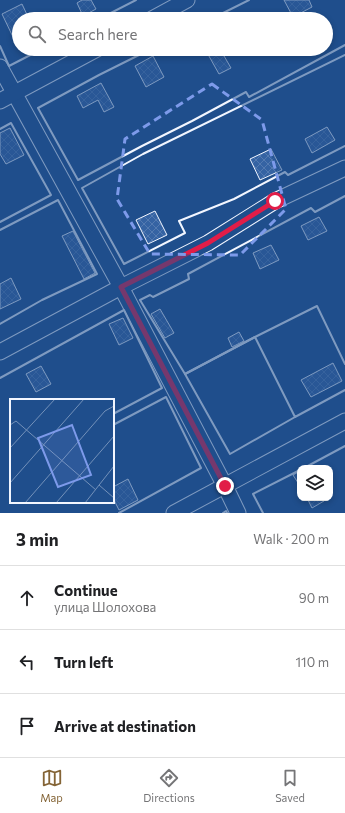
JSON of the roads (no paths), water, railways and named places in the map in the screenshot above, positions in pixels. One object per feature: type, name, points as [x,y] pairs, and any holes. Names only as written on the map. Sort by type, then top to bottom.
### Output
[{"type":"street","points":[[165,12],[186,0]]},
{"type":"street","points":[[0,101],[84,56]]},
{"type":"street","points":[[0,67],[121,287],[238,513]]},
{"type":"street","points":[[0,352],[121,287],[208,243],[275,201],[345,168]]},
{"type":"street","points":[[174,513],[345,421]]}]
